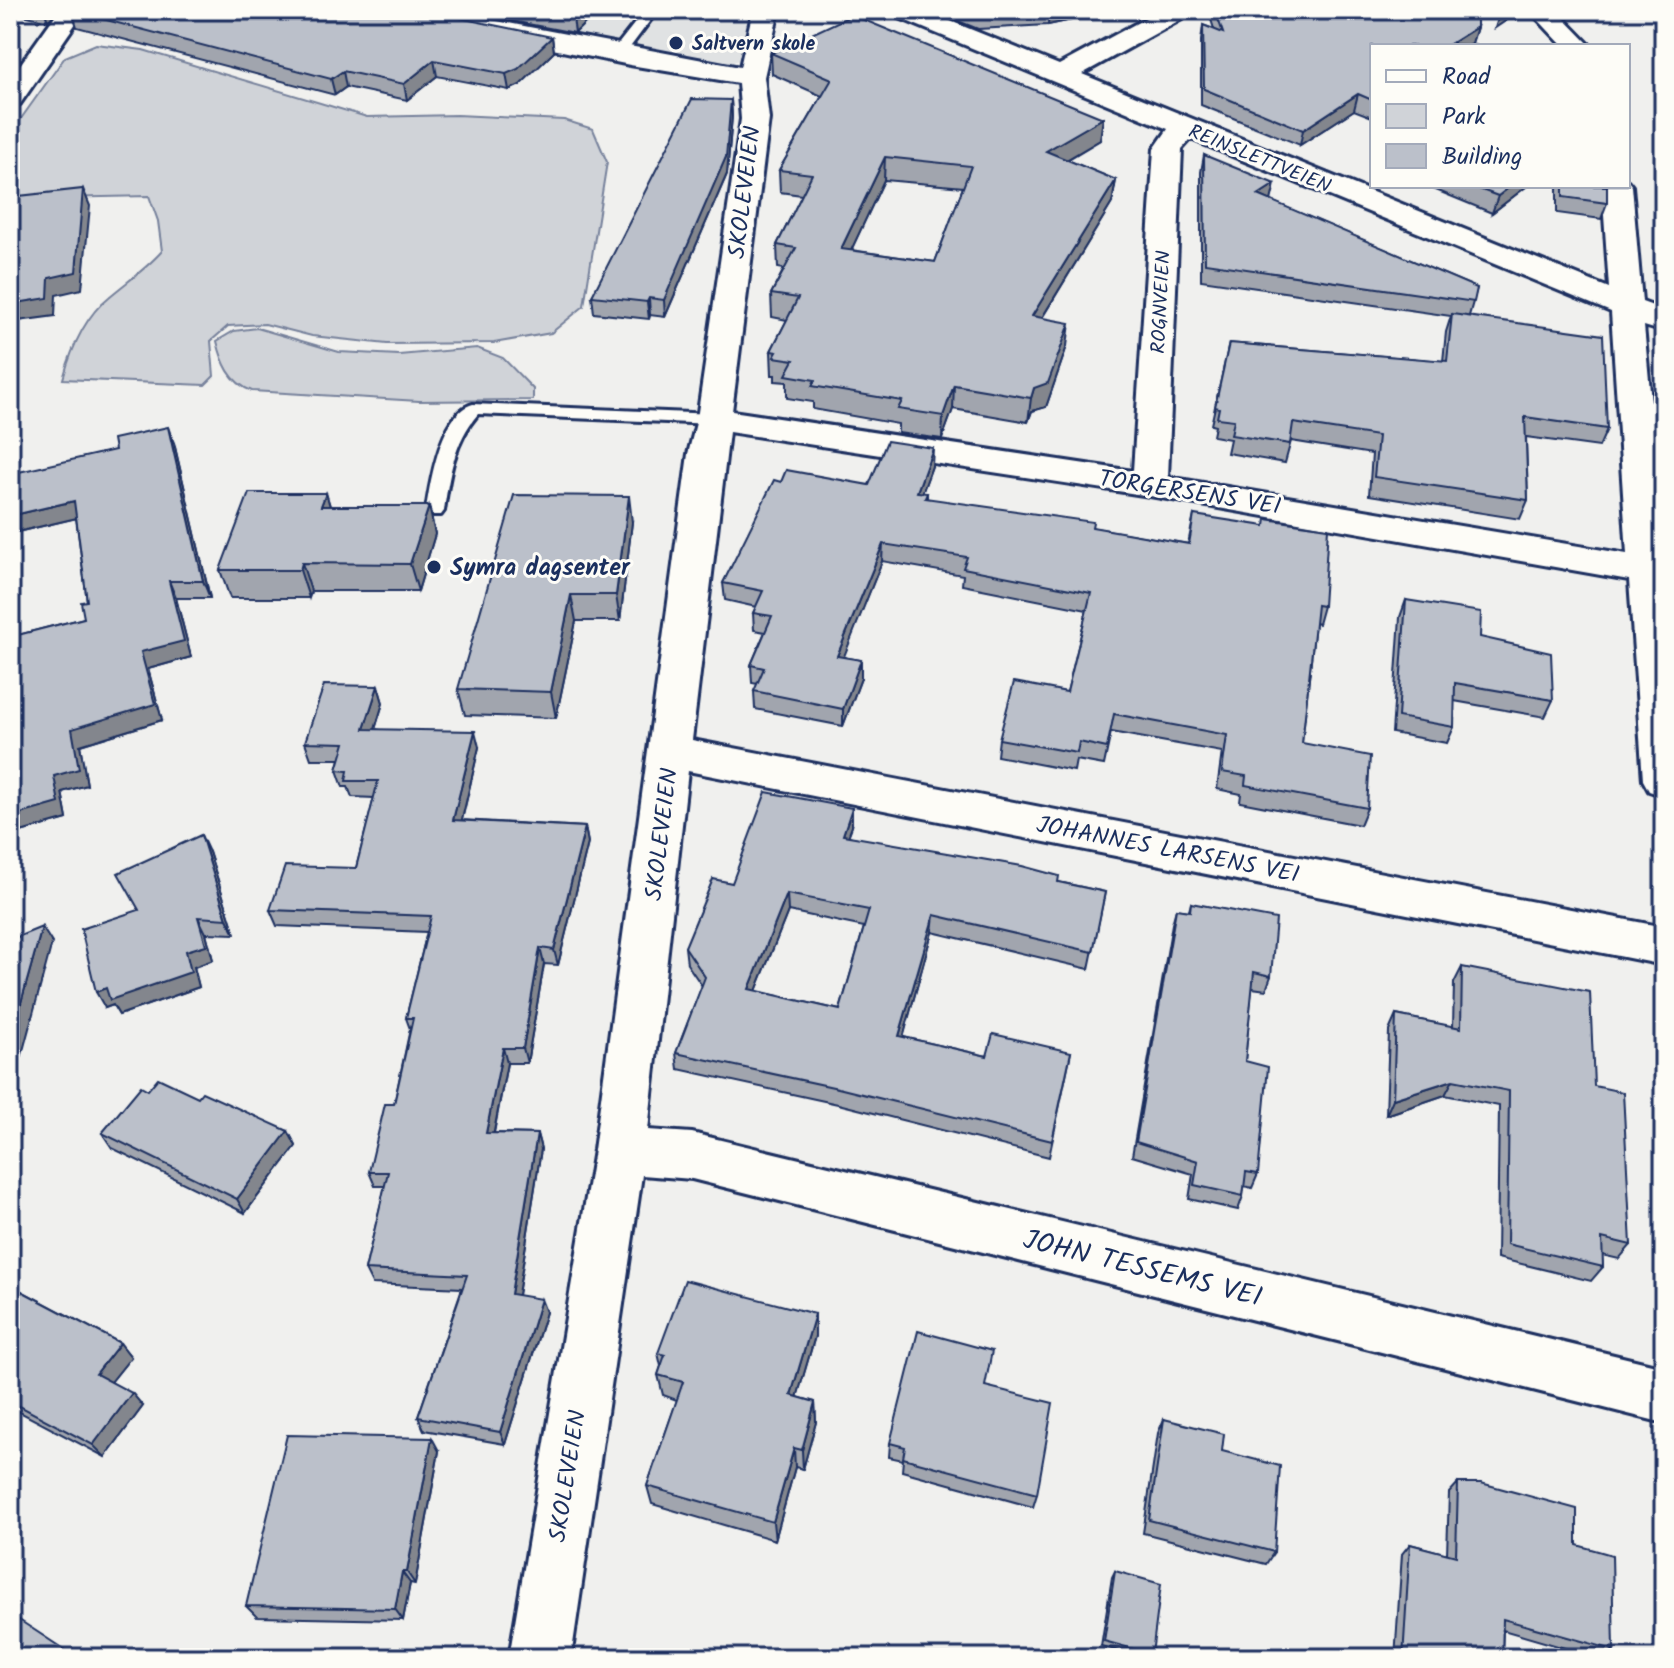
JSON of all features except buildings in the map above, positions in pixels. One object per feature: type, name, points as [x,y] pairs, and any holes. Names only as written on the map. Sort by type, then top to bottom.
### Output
[{"type":"street","points":[[10,98],[72,10]]},
{"type":"street","points":[[402,10],[617,55],[751,77]]},
{"type":"street","name":"SKOLEVEIEN","points":[[540,1658],[620,1150],[672,752],[706,454],[714,419],[755,119],[751,77],[766,10]]},
{"type":"street","name":"REINSLETTVEIEN","points":[[901,10],[1664,322]]},
{"type":"street","points":[[1062,74],[1180,10]]},
{"type":"street","points":[[1542,10],[1576,44]]},
{"type":"street","name":"ROGNVEIEN","points":[[1150,485],[1168,149],[1175,137],[1188,128]]},
{"type":"street","points":[[1617,188],[1655,572],[1664,780]]},
{"type":"street","name":"TORGERSENS VEI","points":[[714,419],[1150,485],[1655,572]]},
{"type":"street","name":"JOHANNES LARSENS VEI","points":[[672,752],[1664,946]]},
{"type":"street","name":"JOHN TESSEMS VEI","points":[[620,1150],[692,1156],[1664,1395]]},
{"type":"lane","points":[[617,55],[652,10]]},
{"type":"lane","points":[[435,511],[445,453],[458,423],[473,409],[714,419]]},
{"type":"shaded area","name":"Saltvern skole","points":[[598,10],[753,10],[747,50],[740,60],[719,65],[573,36]]},
{"type":"green space","points":[[96,44],[143,50],[367,117],[457,115],[564,120],[593,129],[607,162],[584,306],[551,333],[494,343],[387,344],[312,336],[265,324],[228,326],[211,341],[214,376],[205,385],[63,379],[74,346],[92,314],[162,251],[158,221],[149,196],[10,199],[10,134],[65,57]]},
{"type":"green space","points":[[257,328],[339,352],[399,355],[477,348],[503,358],[533,389],[533,400],[419,401],[252,391],[238,383],[228,371],[217,341],[234,331]]},
{"type":"place","name":"Saltvern skole","points":[[676,43]]},
{"type":"place","name":"Symra dagsenter","points":[[434,567]]}]
